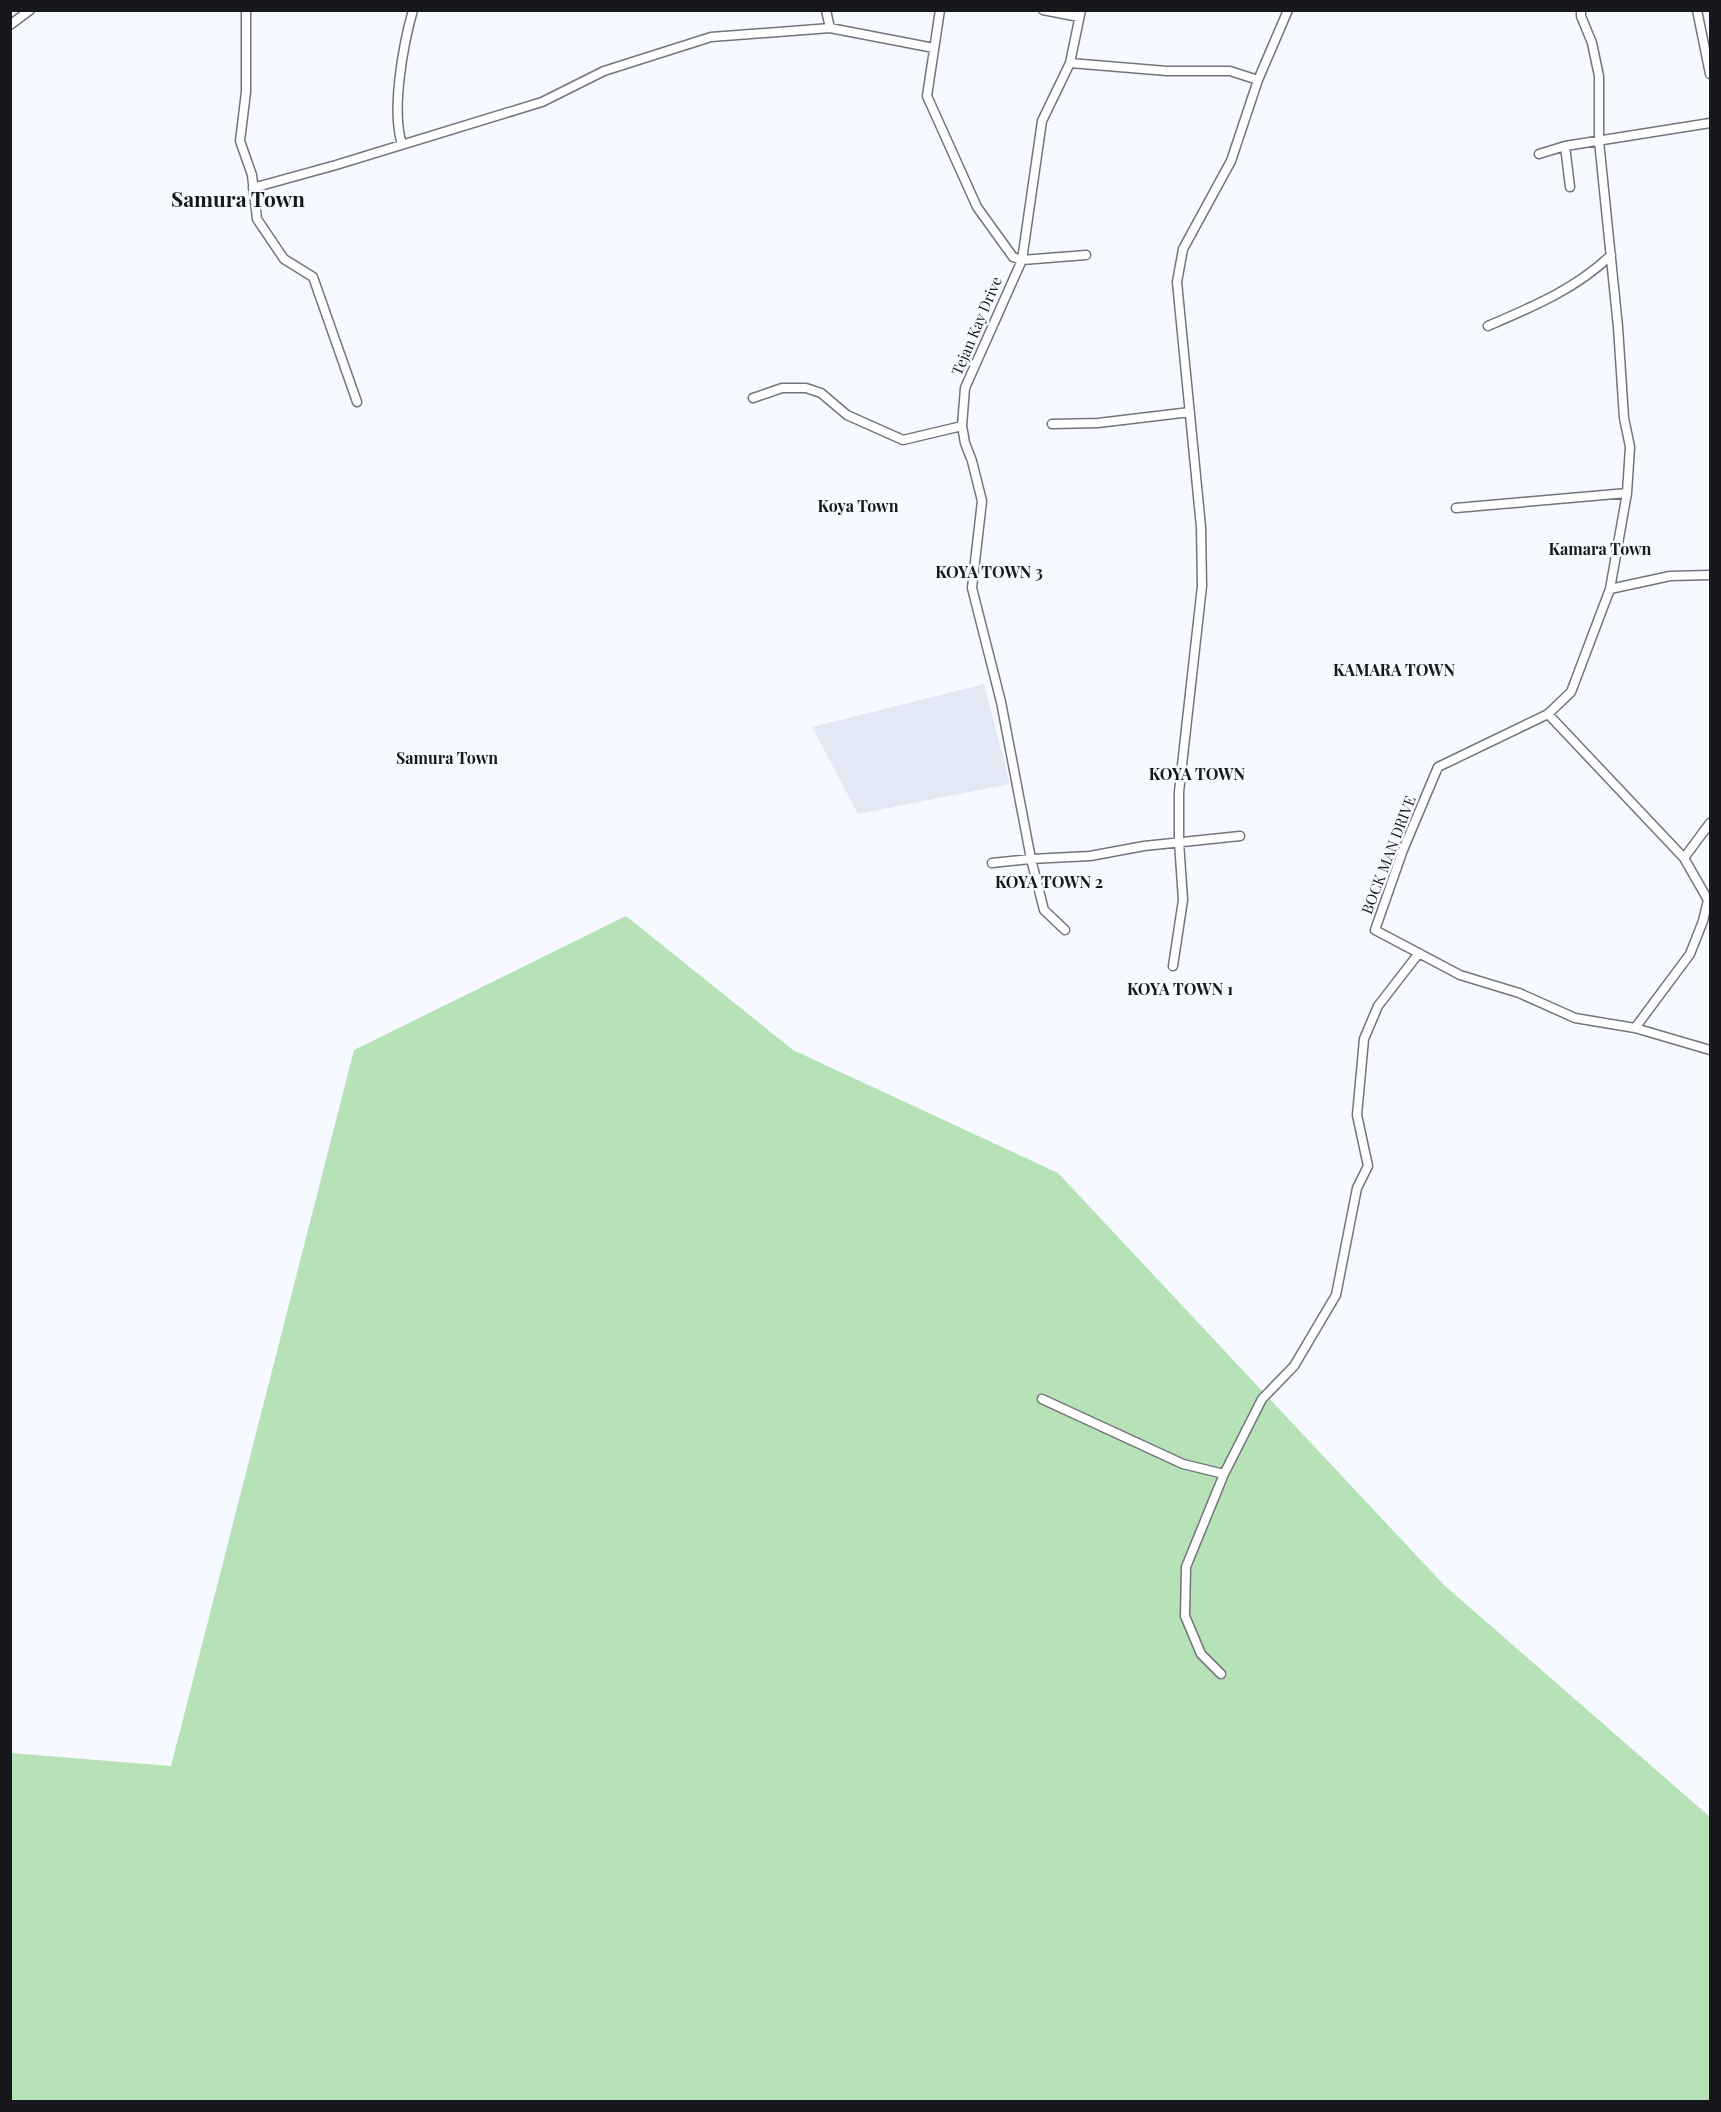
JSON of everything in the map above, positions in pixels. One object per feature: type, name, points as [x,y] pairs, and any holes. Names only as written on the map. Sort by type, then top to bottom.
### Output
[{"type":"street","points":[[10,25],[30,10]]},
{"type":"street","points":[[246,10],[246,92],[240,141],[252,175],[257,219],[284,259],[313,277],[357,402]]},
{"type":"street","points":[[402,144],[397,129],[397,105],[413,10]]},
{"type":"street","points":[[826,10],[831,28]]},
{"type":"street","points":[[940,10],[927,96],[977,207],[1013,257],[1022,260],[1086,255]]},
{"type":"street","points":[[1043,10],[1080,14]]},
{"type":"street","points":[[1173,966],[1183,900],[1179,842],[1179,792],[1202,586],[1201,527],[1177,282],[1183,249],[1231,161],[1258,80],[1288,10]]},
{"type":"street","points":[[1581,10],[1581,16],[1592,43],[1599,76],[1599,141],[1624,418],[1630,447],[1627,493],[1610,589],[1671,576],[1710,575]]},
{"type":"street","points":[[1696,10],[1710,74]]},
{"type":"street","name":"Tejan Kay Drive","points":[[1065,930],[1044,910],[1031,859],[1001,702],[972,588],[982,501],[962,426],[965,388],[1022,260],[1042,121],[1052,96],[1070,63],[1080,14]]},
{"type":"street","points":[[253,188],[542,102],[604,70],[711,37],[831,28],[934,48]]},
{"type":"street","points":[[1070,63],[1167,71],[1230,71],[1258,80]]},
{"type":"street","points":[[1539,154],[1565,146],[1710,123]]},
{"type":"street","points":[[1565,146],[1570,187]]},
{"type":"street","points":[[1488,326],[1560,293],[1598,267],[1611,255]]},
{"type":"street","points":[[753,398],[783,388],[806,388],[821,393],[847,414],[903,440],[962,426]]},
{"type":"street","points":[[1052,424],[1098,423],[1190,412]]},
{"type":"street","points":[[1456,508],[1627,493]]},
{"type":"street","name":"BOCK MAN DRIVE","points":[[1610,589],[1571,692],[1548,714],[1438,767],[1403,850],[1375,930],[1460,975],[1520,993],[1575,1018],[1635,1028],[1710,1050]]},
{"type":"street","points":[[1548,714],[1684,858],[1708,900],[1703,921],[1690,954],[1635,1028]]},
{"type":"street","points":[[1684,858],[1710,823]]},
{"type":"street","points":[[992,863],[1090,856],[1144,846],[1240,836]]},
{"type":"street","points":[[1221,1674],[1201,1654],[1185,1616],[1186,1567],[1224,1474],[1262,1399],[1294,1366],[1336,1295],[1358,1188],[1368,1166],[1358,1115],[1364,1039],[1378,1006],[1419,953]]},
{"type":"street","points":[[1042,1399],[1183,1464],[1224,1474]]},
{"type":"shaded area","points":[[984,684],[1010,784],[858,814],[812,727]]},
{"type":"green space","points":[[626,916],[793,1050],[1058,1173],[1445,1586],[1710,1817],[1710,2101],[11,2101],[10,1753],[171,1766],[354,1050]]},
{"type":"district","name":"Samura Town","points":[[238,200]]},
{"type":"district","name":"Koya Town","points":[[858,506]]},
{"type":"district","name":"Kamara Town","points":[[1600,549]]},
{"type":"district","name":"KOYA TOWN 3","points":[[989,572]]},
{"type":"district","name":"KAMARA TOWN","points":[[1394,670]]},
{"type":"district","name":"Samura Town","points":[[447,758]]},
{"type":"district","name":"KOYA TOWN","points":[[1197,774]]},
{"type":"district","name":"KOYA TOWN 2","points":[[1049,882]]},
{"type":"district","name":"KOYA TOWN 1","points":[[1180,989]]}]
